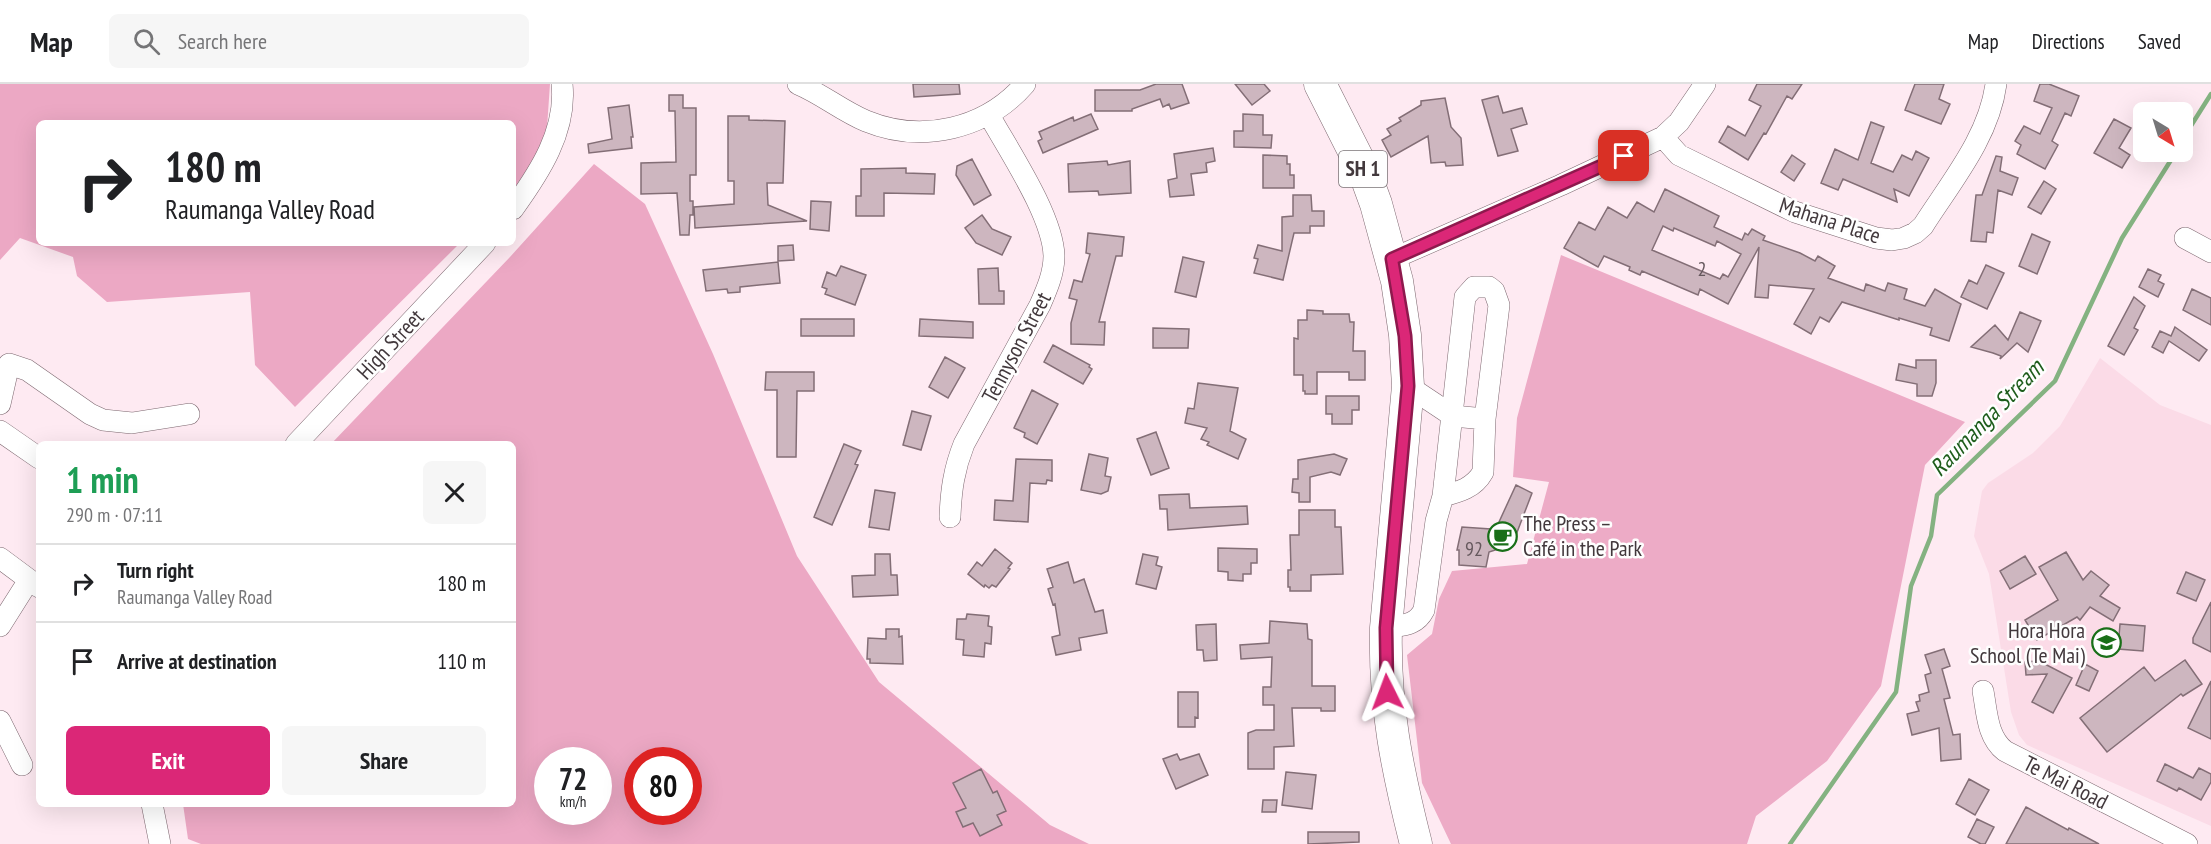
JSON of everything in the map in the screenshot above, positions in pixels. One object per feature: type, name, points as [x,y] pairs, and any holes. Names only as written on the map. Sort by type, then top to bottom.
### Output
[{"type":"highway","name":"SH 1","points":[[1320,84],[1364,171],[1379,213],[1392,259],[1405,336],[1408,386],[1385,659],[1389,718],[1402,788],[1416,844]]},
{"type":"highway","name":"SH 1","points":[[1402,788],[1438,844]]},
{"type":"street","points":[[516,205],[542,166],[551,145],[561,105],[562,84]]},
{"type":"street","points":[[798,84],[867,122],[897,130],[939,131],[956,128],[989,115],[1013,98],[1025,84]]},
{"type":"street","points":[[1392,259],[1561,185],[1663,137],[1684,115],[1705,84]]},
{"type":"street","name":"Mahana Place","points":[[1663,137],[1679,155],[1796,212],[1876,238],[1892,240],[1904,238],[1923,226],[1975,145],[1994,103],[1996,84]]},
{"type":"street","name":"Tennyson Street","points":[[950,517],[951,486],[959,455],[1040,304],[1048,287],[1054,258],[1048,225],[1040,206],[989,115]]},
{"type":"street","points":[[2185,238],[2211,252]]},
{"type":"street","name":"High Street","points":[[299,441],[482,246]]},
{"type":"street","points":[[1386,628],[1418,621],[1424,610],[1436,521],[1443,496],[1465,297],[1474,286],[1489,286],[1494,291],[1499,305],[1485,419],[1483,472],[1479,480],[1469,488],[1443,496]]},
{"type":"street","points":[[0,404],[9,364],[27,370],[90,414],[103,420],[132,423],[189,414]]},
{"type":"street","points":[[1408,386],[1453,416],[1485,419]]},
{"type":"street","points":[[0,431],[36,456]]},
{"type":"street","points":[[0,558],[34,583],[0,626]]},
{"type":"street","name":"Te Mai Road","points":[[1983,691],[1992,735],[1996,744],[2005,751],[2187,844]]},
{"type":"street","points":[[0,721],[22,765]]},
{"type":"street","points":[[153,807],[160,844]]},
{"type":"shaded area","points":[[0,84],[550,84],[546,142],[516,186],[516,120],[36,120],[36,244],[20,238],[0,260]]},
{"type":"shaded area","points":[[594,164],[645,204],[713,354],[797,556],[879,682],[1050,825],[1089,844],[201,844],[188,839],[183,807],[516,807],[516,441],[334,441],[510,257]]},
{"type":"shaded area","points":[[42,246],[457,246],[295,407],[255,365],[250,292],[107,302],[77,276],[73,257]]},
{"type":"shaded area","points":[[1561,255],[1965,422],[1925,465],[1881,686],[1827,761],[1756,816],[1747,844],[1451,844],[1422,783],[1407,655],[1432,634],[1439,599],[1452,571],[1527,564],[1549,482],[1513,477],[1517,418]]},
{"type":"shaded area","name":"Hora Hora School (Te Mai)","points":[[2100,358],[2160,405],[2211,425],[2211,826],[2027,745],[2019,735],[2011,712],[1989,574],[1974,536],[1982,491],[1988,483],[2033,453],[2060,426]]},
{"type":"building","points":[[913,84],[959,84],[960,94],[914,97]]},
{"type":"building","points":[[1156,84],[1182,84],[1189,103],[1171,109],[1169,104],[1163,107],[1160,99],[1132,109],[1132,111],[1095,111],[1095,90],[1140,90]]},
{"type":"building","points":[[1235,84],[1264,84],[1270,91],[1252,105]]},
{"type":"building","points":[[1757,84],[1802,84],[1792,99],[1787,96],[1766,134],[1764,133],[1748,160],[1719,142],[1728,126],[1745,136],[1761,106],[1749,100]]},
{"type":"building","points":[[1915,84],[1944,84],[1939,99],[1950,104],[1941,124],[1905,110]]},
{"type":"building","points":[[2040,84],[2049,84],[2079,96],[2071,116],[2065,113],[2052,141],[2058,145],[2045,169],[2017,154],[2021,145],[2015,141],[2024,126],[2040,134],[2052,108],[2034,101]]},
{"type":"building","points":[[669,95],[683,95],[683,108],[696,108],[696,175],[690,175],[690,201],[693,201],[693,215],[690,215],[689,235],[680,235],[677,193],[641,194],[641,163],[676,162],[675,111],[669,111]]},
{"type":"building","points":[[1498,96],[1503,113],[1522,108],[1527,124],[1511,129],[1518,151],[1498,156],[1482,100]]},
{"type":"building","points":[[1445,98],[1451,127],[1461,138],[1463,165],[1446,166],[1445,162],[1431,163],[1428,136],[1391,157],[1382,140],[1391,135],[1387,129],[1401,121],[1399,118],[1421,105],[1421,101]]},
{"type":"building","points":[[629,105],[632,148],[589,153],[588,144],[612,139],[608,108]]},
{"type":"building","points":[[1091,114],[1098,129],[1043,153],[1038,141],[1042,139],[1039,132],[1073,117],[1074,121]]},
{"type":"building","points":[[1243,114],[1263,115],[1263,135],[1272,135],[1271,148],[1234,147],[1234,131],[1243,131]]},
{"type":"building","points":[[728,116],[749,116],[749,120],[785,121],[783,183],[767,183],[768,205],[807,221],[695,228],[694,207],[734,204],[734,181],[728,181]]},
{"type":"building","points":[[2114,119],[2131,128],[2119,148],[2130,155],[2122,168],[2094,153]]},
{"type":"building","points":[[1871,122],[1884,127],[1871,163],[1893,172],[1902,155],[1912,160],[1916,151],[1929,158],[1909,196],[1894,189],[1897,202],[1843,179],[1838,190],[1821,183],[1835,149],[1858,160]]},
{"type":"building","points":[[1213,148],[1215,161],[1206,163],[1207,172],[1191,174],[1194,195],[1170,197],[1168,180],[1177,178],[1174,154]]},
{"type":"building","points":[[1263,155],[1287,156],[1290,175],[1294,175],[1294,188],[1263,188]]},
{"type":"building","points":[[1792,155],[1805,164],[1794,181],[1781,172]]},
{"type":"building","points":[[1996,156],[2002,157],[2000,171],[2018,178],[2012,195],[1998,190],[1993,233],[1987,232],[1986,242],[1971,241],[1976,195],[1982,195]]},
{"type":"building","points":[[972,159],[991,195],[974,205],[956,175],[957,166]]},
{"type":"building","points":[[1107,161],[1108,165],[1130,161],[1131,193],[1099,195],[1098,191],[1069,192],[1068,164]]},
{"type":"building","points":[[906,168],[906,173],[935,174],[934,194],[884,193],[884,216],[856,216],[856,196],[861,196],[861,169]]},
{"type":"building","points":[[2044,181],[2056,189],[2041,214],[2028,207]]},
{"type":"building","points":[[1665,189],[1719,216],[1714,227],[1742,240],[1745,233],[1748,235],[1752,229],[1765,236],[1763,240],[1800,253],[1815,261],[1818,256],[1835,266],[1828,278],[1864,291],[1866,284],[1885,291],[1888,283],[1907,289],[1904,299],[1925,306],[1935,289],[1961,304],[1949,341],[1930,335],[1932,328],[1842,302],[1829,322],[1820,317],[1811,334],[1794,324],[1814,289],[1769,285],[1768,298],[1755,297],[1759,247],[1728,304],[1700,289],[1698,295],[1642,271],[1640,275],[1629,270],[1630,267],[1604,256],[1598,267],[1564,248],[1579,222],[1595,230],[1608,207],[1627,218],[1637,202],[1654,212]],"holes":[[[1663,226],[1673,231],[1674,228],[1715,246],[1717,241],[1741,254],[1728,277],[1723,274],[1720,279],[1652,250]]]},
{"type":"building","points":[[1293,195],[1311,195],[1312,211],[1324,211],[1324,226],[1310,226],[1310,233],[1294,233],[1283,280],[1254,273],[1258,259],[1254,258],[1258,245],[1282,251],[1282,217],[1293,216]]},
{"type":"building","points":[[811,201],[831,202],[829,231],[810,229]]},
{"type":"building","points":[[982,215],[992,229],[1011,237],[1002,255],[976,243],[965,228]]},
{"type":"building","points":[[1088,233],[1124,237],[1122,256],[1116,256],[1099,322],[1105,322],[1104,345],[1071,344],[1071,323],[1077,300],[1069,298],[1074,280],[1082,282],[1090,254],[1086,253]]},
{"type":"building","points":[[2032,234],[2050,242],[2037,274],[2019,266]]},
{"type":"building","points":[[793,245],[794,260],[778,261],[778,246]]},
{"type":"building","points":[[1183,257],[1204,262],[1196,297],[1175,292]]},
{"type":"building","points":[[778,262],[780,283],[740,287],[740,292],[728,293],[727,289],[706,291],[703,270]]},
{"type":"building","points":[[1986,265],[2004,273],[1987,309],[1961,297],[1969,280],[1977,284]]},
{"type":"building","points":[[841,266],[866,275],[855,305],[825,294],[827,289],[822,287],[827,272],[836,276]]},
{"type":"building","points":[[998,268],[999,291],[1004,291],[1004,304],[979,304],[978,269]]},
{"type":"building","points":[[2148,269],[2161,275],[2158,281],[2164,284],[2158,297],[2139,287]]},
{"type":"building","points":[[2192,289],[2211,298],[2211,325],[2183,310]]},
{"type":"building","points":[[2134,297],[2145,306],[2134,328],[2138,330],[2124,355],[2108,346]]},
{"type":"building","points":[[1307,310],[1323,311],[1323,314],[1349,314],[1350,322],[1354,322],[1353,351],[1365,351],[1365,380],[1349,380],[1349,372],[1317,372],[1317,394],[1305,394],[1303,375],[1294,375],[1294,338],[1298,339],[1298,320],[1307,320]]},
{"type":"building","points":[[2020,312],[2041,321],[2028,352],[2017,343],[2000,359],[2001,356],[1971,347],[1995,325],[2008,340]]},
{"type":"building","points":[[801,319],[854,319],[854,336],[801,336]]},
{"type":"building","points":[[920,319],[973,322],[973,338],[919,336]]},
{"type":"building","points":[[2175,327],[2207,350],[2199,361],[2169,341],[2163,353],[2152,347],[2160,331],[2171,336]]},
{"type":"building","points":[[1153,328],[1189,329],[1188,348],[1153,348]]},
{"type":"building","points":[[1053,345],[1090,365],[1092,369],[1083,384],[1044,362]]},
{"type":"building","points":[[945,357],[965,368],[948,398],[929,387]]},
{"type":"building","points":[[1916,360],[1936,360],[1936,383],[1932,396],[1917,396],[1917,384],[1896,380],[1899,364],[1916,368]]},
{"type":"building","points":[[766,372],[814,372],[814,391],[797,391],[796,457],[777,457],[777,390],[765,390]]},
{"type":"building","points":[[1198,383],[1238,388],[1230,431],[1246,439],[1238,459],[1207,445],[1209,442],[1201,439],[1207,428],[1185,423],[1188,408],[1194,409]]},
{"type":"building","points":[[1032,390],[1058,404],[1037,444],[1024,437],[1025,433],[1014,428]]},
{"type":"building","points":[[1326,396],[1359,396],[1359,410],[1352,410],[1352,424],[1332,424],[1332,414],[1326,414]]},
{"type":"building","points":[[912,411],[931,416],[921,450],[903,445]]},
{"type":"building","points":[[1156,432],[1169,468],[1151,475],[1137,439]]},
{"type":"building","points":[[844,444],[861,451],[855,464],[858,465],[832,525],[814,517]]},
{"type":"building","points":[[1089,454],[1108,458],[1105,476],[1111,477],[1108,491],[1101,494],[1081,490]]},
{"type":"building","points":[[1334,454],[1347,459],[1340,475],[1331,472],[1310,477],[1310,502],[1299,502],[1299,493],[1292,492],[1293,479],[1298,479],[1298,460]]},
{"type":"building","points":[[1016,459],[1052,460],[1052,481],[1047,480],[1046,484],[1030,483],[1028,522],[994,520],[995,500],[1013,501]]},
{"type":"building","points":[[1516,485],[1532,493],[1516,535],[1504,547],[1489,552],[1486,567],[1459,565],[1459,550],[1457,550],[1462,527],[1491,529],[1493,535]]},
{"type":"building","points":[[875,490],[895,493],[889,530],[869,527]]},
{"type":"building","points":[[1189,494],[1190,508],[1247,506],[1248,524],[1168,530],[1167,509],[1160,509],[1159,495]]},
{"type":"building","points":[[1299,510],[1335,510],[1335,527],[1341,527],[1343,574],[1311,575],[1311,591],[1290,591],[1288,587],[1288,570],[1291,570],[1290,535],[1299,535]]},
{"type":"building","points":[[1218,548],[1257,549],[1257,563],[1251,563],[1251,574],[1243,574],[1243,581],[1228,580],[1228,572],[1218,571]]},
{"type":"building","points":[[995,549],[1012,563],[996,587],[992,585],[989,588],[985,585],[984,587],[968,574],[977,562],[982,566]]},
{"type":"building","points":[[2066,552],[2083,580],[2091,571],[2109,585],[2100,596],[2120,608],[2113,621],[2090,607],[2080,620],[2077,617],[2037,640],[2025,620],[2058,600],[2039,567]]},
{"type":"building","points":[[875,554],[890,554],[891,575],[897,575],[898,595],[853,597],[852,576],[875,575]]},
{"type":"building","points":[[1143,554],[1158,557],[1156,565],[1162,567],[1156,589],[1136,584]]},
{"type":"building","points":[[2025,556],[2036,574],[2010,589],[2000,571]]},
{"type":"building","points":[[1068,562],[1074,583],[1084,579],[1095,612],[1103,610],[1107,633],[1079,638],[1081,650],[1056,655],[1052,637],[1060,635],[1055,604],[1053,605],[1048,589],[1053,587],[1047,569]]},
{"type":"building","points":[[2186,572],[2205,580],[2196,601],[2177,593]]},
{"type":"building","points":[[2211,602],[2211,652],[2193,643],[2193,638]]},
{"type":"building","points":[[967,614],[989,616],[988,626],[992,627],[991,644],[985,643],[984,657],[963,655],[964,640],[956,639],[957,619],[966,619]]},
{"type":"building","points":[[1270,621],[1307,624],[1308,639],[1312,640],[1312,686],[1335,686],[1335,711],[1321,711],[1321,708],[1292,708],[1294,746],[1274,747],[1274,769],[1248,769],[1248,733],[1256,730],[1274,730],[1274,705],[1263,705],[1263,687],[1271,687],[1272,657],[1241,659],[1240,645],[1269,643]]},
{"type":"building","points":[[1216,624],[1217,660],[1204,661],[1203,650],[1197,650],[1196,625]]},
{"type":"building","points":[[2120,624],[2145,626],[2143,651],[2118,649]]},
{"type":"building","points":[[886,629],[899,629],[899,637],[902,636],[903,664],[870,663],[870,659],[867,659],[868,638],[886,639]]},
{"type":"building","points":[[1944,649],[1950,666],[1942,669],[1950,698],[1944,699],[1953,735],[1960,734],[1961,759],[1941,761],[1939,728],[1912,735],[1907,714],[1919,711],[1916,702],[1920,701],[1919,695],[1929,692],[1925,675],[1931,673],[1925,655]]},
{"type":"building","points":[[2185,660],[2202,684],[2183,696],[2181,694],[2107,752],[2080,718],[2144,667],[2155,681]]},
{"type":"building","points":[[2039,661],[2072,678],[2053,713],[2032,702],[2047,674],[2026,675],[2025,662]]},
{"type":"building","points":[[2085,664],[2098,671],[2089,691],[2076,685]]},
{"type":"building","points":[[2211,681],[2211,739],[2188,728]]},
{"type":"building","points":[[1178,692],[1198,692],[1198,718],[1195,717],[1195,727],[1178,727]]},
{"type":"building","points":[[1177,754],[1180,760],[1199,754],[1208,775],[1176,789],[1163,759]]},
{"type":"building","points":[[2165,764],[2193,778],[2199,768],[2211,774],[2211,782],[2201,800],[2179,788],[2177,791],[2157,781]]},
{"type":"building","points":[[981,769],[993,793],[997,791],[1006,811],[997,815],[1002,825],[980,836],[973,823],[963,827],[956,812],[966,808],[953,783]]},
{"type":"building","points":[[1286,772],[1316,775],[1312,809],[1282,805]]},
{"type":"building","points":[[1969,779],[1989,790],[1975,815],[1956,804]]},
{"type":"building","points":[[1263,800],[1277,800],[1276,812],[1262,812]]},
{"type":"building","points":[[2026,807],[2068,830],[2069,828],[2099,844],[2006,844]]},
{"type":"building","points":[[1977,819],[1994,827],[1985,844],[1968,837]]},
{"type":"building","points":[[1308,832],[1359,832],[1359,842],[1308,844]]},
{"type":"waterway","name":"Raumanga Stream","points":[[2193,123],[2211,94]]},
{"type":"waterway","name":"Raumanga Stream","points":[[1790,844],[1896,692],[1911,586],[1931,536],[1937,495],[2055,381],[2122,238],[2170,162]]},
{"type":"place","name":"The Press – Café in the Park","points":[[1502,536]]},
{"type":"place","name":"Hora Hora School (Te Mai)","points":[[2106,643]]},
{"type":"route","points":[[1387,692],[1386,628],[1408,386],[1405,336],[1392,259],[1624,156]]}]
